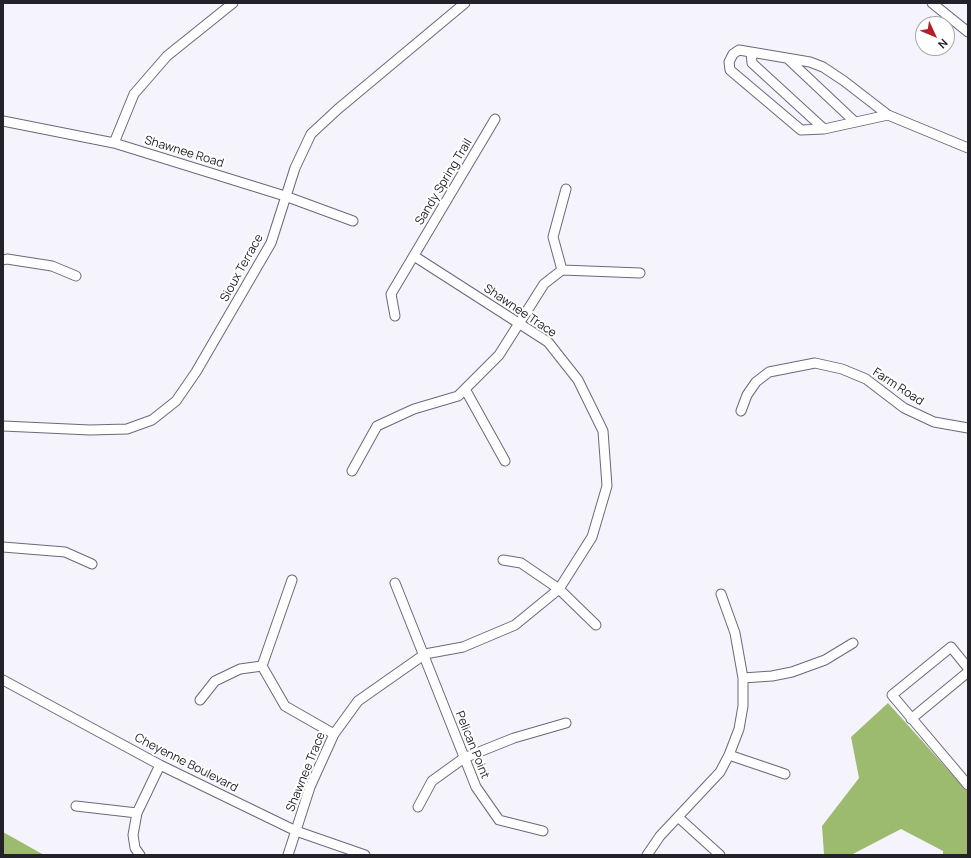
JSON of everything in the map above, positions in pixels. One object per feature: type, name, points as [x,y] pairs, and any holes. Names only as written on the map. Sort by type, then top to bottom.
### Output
[{"type":"street","points":[[114,144],[134,94],[167,56],[233,3]]},
{"type":"street","name":"Sioux Terrace","points":[[3,426],[90,430],[127,429],[152,420],[176,401],[196,372],[271,243],[294,168],[311,134],[338,109],[465,3]]},
{"type":"street","points":[[932,3],[968,32]]},
{"type":"street","points":[[888,114],[824,129],[805,130],[797,127],[730,70],[729,62],[733,54],[739,50],[810,62],[823,67],[888,114],[968,148]]},
{"type":"street","points":[[751,52],[752,64],[824,129]]},
{"type":"street","points":[[787,58],[855,122]]},
{"type":"street","name":"Sandy Spring Trail","points":[[395,316],[391,294],[495,119]]},
{"type":"street","name":"Shawnee Road","points":[[3,121],[114,144],[285,196],[353,221]]},
{"type":"street","points":[[562,270],[553,237],[566,189]]},
{"type":"street","name":"Shawnee Trace","points":[[288,855],[310,787],[334,734],[358,701],[425,654],[463,647],[515,625],[559,589],[592,537],[607,486],[603,431],[578,380],[548,342],[414,256]]},
{"type":"street","points":[[3,260],[7,259],[52,266],[76,276]]},
{"type":"street","points":[[352,471],[377,426],[414,409],[458,396],[499,354],[544,284],[562,270],[640,273]]},
{"type":"street","name":"Farm Road","points":[[742,411],[747,395],[756,382],[769,372],[815,363],[842,370],[866,380],[904,408],[934,422],[968,428]]},
{"type":"street","points":[[465,389],[504,461]]},
{"type":"street","points":[[3,547],[64,552],[92,564]]},
{"type":"street","points":[[503,560],[522,563],[559,589],[596,625]]},
{"type":"street","points":[[292,580],[262,666],[285,706],[334,734]]},
{"type":"street","name":"Pelican Point","points":[[395,583],[425,654],[476,787],[499,820],[542,831]]},
{"type":"street","points":[[647,855],[660,836],[715,779],[729,755],[741,721],[744,697],[743,678],[735,633],[721,594]]},
{"type":"street","points":[[743,678],[772,676],[792,672],[825,660],[854,643]]},
{"type":"street","points":[[968,668],[951,647],[892,695],[968,786]]},
{"type":"street","points":[[200,700],[216,681],[240,669],[262,666]]},
{"type":"street","points":[[911,719],[968,672]]},
{"type":"street","name":"Cheyenne Boulevard","points":[[3,680],[160,765],[296,831],[365,855]]},
{"type":"street","points":[[418,807],[432,781],[464,758],[514,738],[566,723]]},
{"type":"street","points":[[729,755],[785,774]]},
{"type":"street","points":[[140,855],[136,848],[133,835],[137,813],[160,765]]},
{"type":"street","points":[[76,806],[137,813]]},
{"type":"street","points":[[678,817],[720,855]]},
{"type":"green space","points":[[888,703],[968,792],[968,855],[943,855],[943,851],[901,829],[851,855],[824,854],[822,826],[859,778],[851,737]]},
{"type":"green space","points":[[3,832],[44,855],[3,855]]}]
